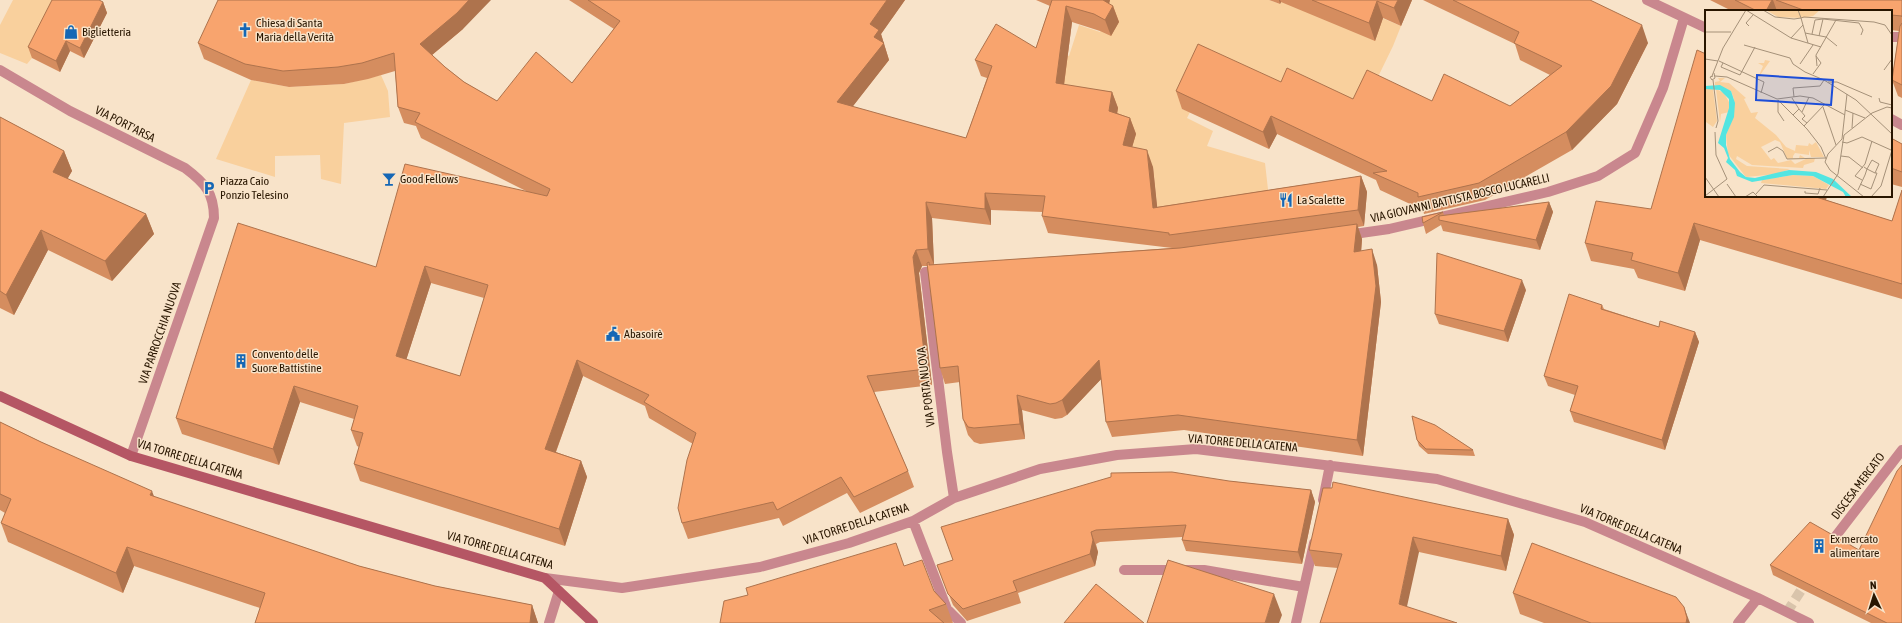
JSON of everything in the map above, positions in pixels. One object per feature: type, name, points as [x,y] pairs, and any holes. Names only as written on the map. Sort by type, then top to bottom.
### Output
[{"type":"street","points":[[1647,0],[1705,28]]},
{"type":"street","name":"VIA GIOVANNI BATTISTA BOSCO LUCARELLI","points":[[1334,237],[1389,229],[1548,192],[1598,176],[1635,153],[1663,88],[1684,18]]},
{"type":"street","name":"VIA PORT'ARSA","points":[[0,70],[70,111],[185,168],[196,176],[210,192],[214,204],[214,218]]},
{"type":"street","points":[[1892,120],[1902,125]]},
{"type":"street","name":"VIA PARROCCHIA NUOVA","points":[[131,456],[214,218]]},
{"type":"street","name":"VIA PORTA NUOVA","points":[[952,270],[925,272],[954,498]]},
{"type":"street","name":"VIA TORRE DELLA CATENA","points":[[0,396],[131,456],[545,578],[622,588],[752,568],[849,542],[913,521],[954,498],[1040,469],[1117,455],[1196,449],[1437,480],[1585,522],[1758,598],[1809,623]]},
{"type":"street","name":"DISCESA MERCATO","points":[[1835,537],[1902,450]]},
{"type":"street","points":[[1320,511],[1330,466]]},
{"type":"street","points":[[913,521],[947,609],[961,623]]},
{"type":"street","points":[[1296,623],[1316,534]]},
{"type":"street","points":[[1124,570],[1204,570],[1304,588]]},
{"type":"street","points":[[545,578],[593,623]]},
{"type":"street","points":[[549,623],[559,591]]},
{"type":"street","points":[[1738,623],[1758,598]]},
{"type":"shaded area","points":[[13,0],[61,0],[32,58],[27,64],[0,53],[0,25]]},
{"type":"shaded area","points":[[1110,0],[1269,0],[1280,4],[1282,0],[1339,0],[1401,26],[1393,46],[1359,116],[1182,109],[1190,112],[1187,118],[1213,131],[1207,146],[1265,163],[1270,207],[1159,224],[1153,167],[1063,85],[1047,49],[1069,56],[1079,25],[1100,32]]},
{"type":"shaded area","points":[[381,75],[388,91],[390,117],[344,123],[341,184],[321,179],[320,155],[275,156],[275,177],[216,159],[251,80],[289,87],[344,84]]},
{"type":"building","name":"Biglietteria","points":[[52,0],[99,0],[103,2],[80,48],[66,41],[56,61],[28,47]]},
{"type":"building","points":[[218,0],[469,0],[457,13],[420,44],[464,82],[497,101],[536,52],[572,83],[620,21],[588,0],[887,0],[870,24],[879,30],[874,37],[884,43],[837,102],[966,138],[992,66],[975,60],[996,24],[1036,48],[1052,0],[1103,0],[1113,6],[1105,20],[1094,14],[1066,6],[1056,83],[1112,92],[1109,111],[1130,118],[1123,145],[1147,150],[1153,208],[1361,176],[1358,210],[1169,235],[1169,233],[1042,216],[1045,196],[985,193],[985,209],[926,202],[928,249],[916,250],[913,257],[926,369],[867,376],[908,471],[854,497],[841,477],[777,510],[773,502],[682,523],[678,508],[687,460],[696,433],[644,402],[649,395],[577,360],[545,449],[581,461],[559,529],[354,464],[363,433],[351,430],[358,406],[294,386],[273,449],[176,418],[238,223],[376,267],[405,164],[547,196],[550,189],[415,122],[420,113],[398,107],[394,53],[362,63],[338,67],[283,71],[245,64],[198,43]],"holes":[[[425,266],[488,285],[460,376],[396,356]]]},
{"type":"building","points":[[1312,0],[1398,0],[1394,8],[1377,1],[1369,23]]},
{"type":"building","points":[[1453,0],[1590,0],[1642,25],[1611,86],[1566,132],[1479,183],[1418,197],[1418,193],[1373,173],[1387,171],[1271,116],[1263,132],[1176,91],[1198,44],[1281,82],[1287,68],[1353,99],[1367,70],[1432,101],[1444,74],[1510,106],[1562,66],[1514,43],[1519,32]]},
{"type":"building","points":[[1735,0],[1772,0],[1767,10],[1755,10]]},
{"type":"building","points":[[1776,0],[1902,0],[1902,16],[1892,15],[1892,10],[1803,10]]},
{"type":"building","points":[[1902,23],[1902,85],[1892,80],[1900,26]]},
{"type":"building","points":[[1697,50],[1705,54],[1705,197],[1816,197],[1892,221],[1902,190],[1902,284],[1694,223],[1678,273],[1631,260],[1633,253],[1585,243],[1596,201],[1651,209]]},
{"type":"building","points":[[0,117],[64,151],[53,172],[146,214],[105,261],[41,230],[6,295],[0,291]]},
{"type":"building","points":[[1892,139],[1902,144],[1902,172],[1892,168]]},
{"type":"building","points":[[1549,202],[1536,240],[1439,220],[1439,216]]},
{"type":"building","points":[[1443,212],[1423,223],[1422,217]]},
{"type":"building","points":[[1357,224],[1354,252],[1372,249],[1376,286],[1357,440],[1178,415],[1106,422],[1099,360],[1062,400],[1056,403],[1050,404],[1017,395],[1020,424],[974,428],[968,427],[963,419],[958,366],[940,368],[927,263],[929,262],[929,265],[1180,248]]},
{"type":"building","points":[[1437,253],[1522,280],[1504,331],[1435,314]]},
{"type":"building","points":[[1569,294],[1602,305],[1601,309],[1659,327],[1660,321],[1695,332],[1662,440],[1570,411],[1578,386],[1544,376]]},
{"type":"building","points":[[1412,416],[1435,425],[1473,450],[1426,449],[1417,440]]},
{"type":"building","points":[[0,422],[41,442],[152,491],[150,495],[359,566],[435,586],[532,605],[530,623],[255,623],[265,593],[127,547],[116,573],[1,523],[11,499],[0,494]]},
{"type":"building","name":"Ex mercato alimentare","points":[[1902,465],[1902,623],[1887,623],[1770,565],[1810,522],[1859,550],[1897,471]]},
{"type":"building","points":[[1172,472],[1229,481],[1311,490],[1298,552],[1182,540],[1186,525],[1096,530],[1091,532],[1093,540],[1090,554],[1013,581],[1017,591],[963,609],[948,594],[937,565],[953,560],[941,527],[1111,477],[1111,473]]},
{"type":"building","points":[[1333,482],[1508,519],[1501,556],[1413,537],[1399,604],[1457,623],[1320,623],[1342,554],[1309,550],[1323,488],[1332,488]]},
{"type":"building","points":[[896,543],[904,566],[922,560],[934,591],[946,604],[929,610],[944,623],[720,623],[724,601],[748,595],[746,588]]},
{"type":"building","points":[[1532,543],[1676,597],[1684,607],[1687,618],[1686,623],[1591,623],[1513,593]]},
{"type":"building","points":[[1168,560],[1274,594],[1265,623],[1147,623]]},
{"type":"building","points":[[1096,584],[1144,623],[1064,623]]},
{"type":"tunnel","points":[[1787,612],[1809,578]]},
{"type":"place","name":"Chiesa di Santa Maria della Verità","points":[[245,30]]},
{"type":"place","name":"Biglietteria","points":[[71,32]]},
{"type":"place","name":"Good Fellows","points":[[389,179]]},
{"type":"place","name":"Piazza Caio Ponzio Telesino","points":[[209,188]]},
{"type":"place","name":"La Scalette","points":[[1286,200]]},
{"type":"place","name":"Abasoirè","points":[[613,334]]},
{"type":"place","name":"Convento delle Suore Battistine","points":[[241,361]]},
{"type":"place","name":"Ex mercato alimentare","points":[[1819,546]]}]
